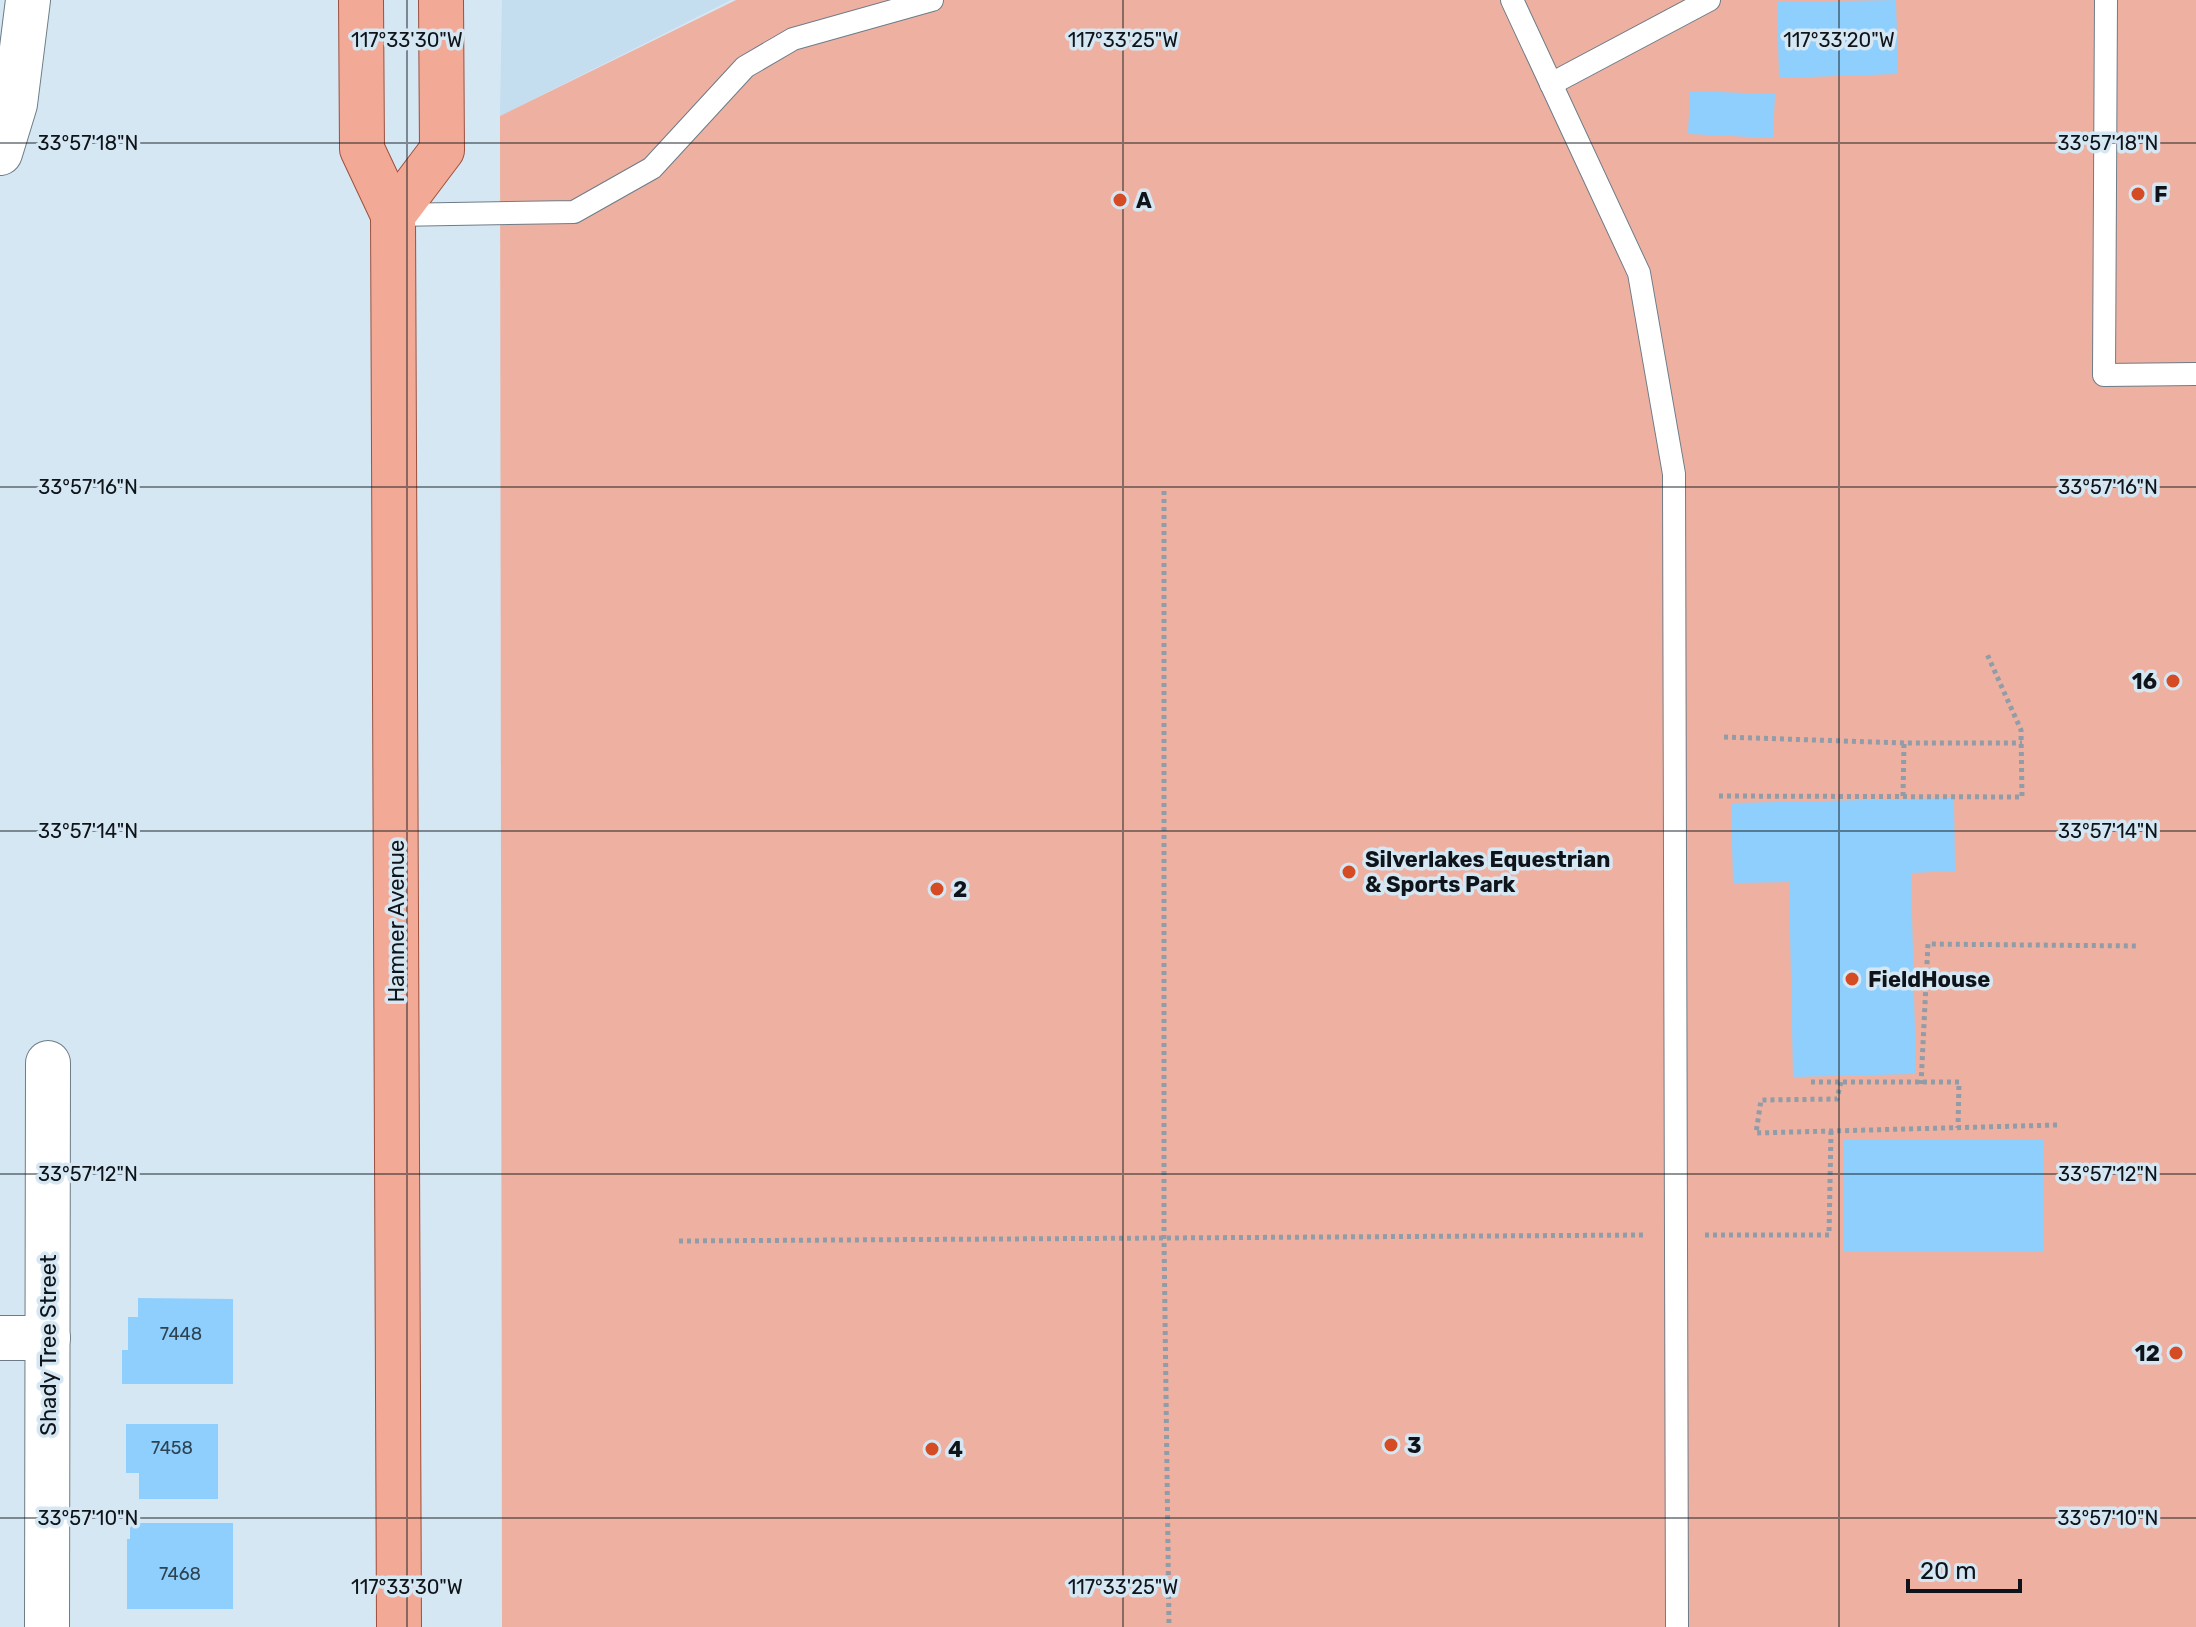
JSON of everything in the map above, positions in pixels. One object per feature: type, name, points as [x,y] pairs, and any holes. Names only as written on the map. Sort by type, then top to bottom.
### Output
[{"type":"main road","name":"Hamner Avenue","points":[[361,0],[362,149],[393,215],[399,1627]]},
{"type":"main road","points":[[393,215],[442,150],[441,0]]},
{"type":"street","points":[[0,153],[15,104],[28,0]]},
{"type":"street","name":"Shady Tree Street","points":[[47,1627],[48,1063]]},
{"type":"street","points":[[0,1338],[48,1338]]},
{"type":"lane","points":[[393,215],[574,212],[652,168],[745,67],[793,39],[932,0]]},
{"type":"lane","points":[[1512,0],[1639,273],[1674,474],[1677,1627]]},
{"type":"lane","points":[[1551,84],[1709,0]]},
{"type":"lane","points":[[2106,0],[2104,375],[2196,374]]},
{"type":"path","points":[[1164,491],[1164,1238],[1169,1627]]},
{"type":"path","points":[[1719,796],[2022,797],[2021,730],[1987,654]]},
{"type":"path","points":[[1724,737],[2022,743]]},
{"type":"path","points":[[1903,796],[1904,743]]},
{"type":"path","points":[[1921,1084],[1928,944],[2137,946]]},
{"type":"path","points":[[1811,1082],[1959,1082],[1958,1128]]},
{"type":"path","points":[[1841,1082],[1837,1099],[1761,1100],[1756,1133],[2057,1125]]},
{"type":"path","points":[[679,1241],[1829,1235],[1831,1131]]},
{"type":"shaded area","points":[[502,0],[731,0],[500,116]]},
{"type":"shaded area","name":"Silverlakes Equestrian & Sports Park","points":[[736,0],[2196,0],[2196,1627],[502,1627],[500,116]]},
{"type":"building","points":[[1896,0],[1898,74],[1779,78],[1777,2]]},
{"type":"building","points":[[1690,91],[1775,94],[1773,138],[1688,134]]},
{"type":"building","name":"FieldHouse","points":[[1954,798],[1955,871],[1911,873],[1916,1074],[1793,1077],[1789,882],[1733,883],[1731,803]]},
{"type":"building","points":[[1844,1139],[2043,1139],[2043,1252],[1843,1251]]},
{"type":"building","points":[[138,1298],[233,1299],[233,1384],[122,1384],[122,1350],[128,1350],[128,1317],[138,1317]]},
{"type":"building","points":[[126,1424],[218,1424],[218,1499],[139,1499],[139,1473],[126,1473]]},
{"type":"building","points":[[130,1523],[233,1523],[233,1609],[127,1609],[127,1539],[130,1539]]},
{"type":"place","name":"F","points":[[2138,194]]},
{"type":"place","name":"A","points":[[1120,200]]},
{"type":"place","name":"16","points":[[2173,681]]},
{"type":"place","name":"Silverlakes Equestrian & Sports Park","points":[[1349,872]]},
{"type":"place","name":"2","points":[[937,889]]},
{"type":"place","name":"FieldHouse","points":[[1852,979]]},
{"type":"place","name":"12","points":[[2176,1353]]},
{"type":"place","name":"3","points":[[1391,1445]]},
{"type":"place","name":"4","points":[[932,1449]]}]
